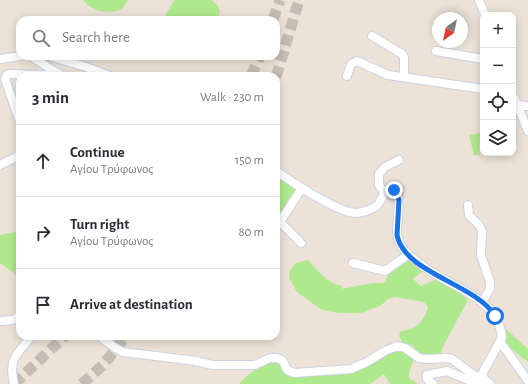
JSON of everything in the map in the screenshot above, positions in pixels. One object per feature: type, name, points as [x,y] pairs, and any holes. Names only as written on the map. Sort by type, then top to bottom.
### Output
[{"type":"street","points":[[479,0],[484,12]]},
{"type":"street","points":[[372,36],[402,54],[404,57],[404,77]]},
{"type":"street","points":[[436,51],[480,58]]},
{"type":"street","points":[[0,59],[16,57]]},
{"type":"street","points":[[37,60],[56,72]]},
{"type":"street","points":[[62,60],[99,72]]},
{"type":"street","points":[[347,76],[351,64],[357,61],[385,74],[480,89]]},
{"type":"street","points":[[49,68],[50,72]]},
{"type":"street","points":[[16,73],[6,76],[5,81],[16,111]]},
{"type":"street","points":[[528,106],[517,105],[528,131]]},
{"type":"street","points":[[0,165],[16,158]]},
{"type":"street","points":[[384,192],[379,184],[379,174],[385,167],[399,160]]},
{"type":"street","points":[[280,174],[302,188],[336,206],[354,213],[366,211],[376,206],[384,192],[387,190],[391,189],[396,192],[399,207],[397,229],[402,248],[428,270],[482,302],[492,312],[497,321],[502,337],[501,343],[484,369],[482,375],[486,381]]},
{"type":"street","points":[[301,243],[280,222],[302,188]]},
{"type":"street","points":[[468,205],[469,215],[479,225],[482,231],[481,255],[490,282],[490,289],[482,302]]},
{"type":"street","points":[[352,263],[385,271],[409,254]]},
{"type":"street","points":[[0,321],[11,321],[16,318]]},
{"type":"street","points":[[14,384],[11,370],[12,363],[14,357],[29,340]]},
{"type":"street","points":[[104,340],[123,352],[196,361],[212,365],[255,365],[270,358],[277,358],[283,361],[287,370],[294,373],[349,370],[365,363],[387,350],[399,346],[423,359],[452,359],[476,377],[486,381]]},
{"type":"street","points":[[501,343],[528,381]]},
{"type":"street","points":[[433,384],[428,379],[428,375],[442,371],[448,371],[475,383],[486,381]]},
{"type":"green space","points":[[83,0],[129,0],[123,9],[106,12],[91,8]]},
{"type":"green space","points":[[174,0],[211,0],[217,5],[220,11],[218,16],[165,16]]},
{"type":"green space","points":[[480,133],[480,155],[474,155],[469,135]]},
{"type":"green space","points":[[280,176],[301,189],[280,218]]},
{"type":"green space","points":[[16,232],[16,275],[0,263],[0,235]]},
{"type":"green space","points":[[409,256],[424,270],[413,279],[421,286],[435,280],[449,285],[468,300],[442,348],[441,356],[430,357],[421,354],[411,345],[403,343],[399,336],[401,331],[415,327],[422,320],[428,307],[424,302],[395,297],[388,299],[380,306],[361,313],[339,313],[322,310],[297,292],[289,278],[290,270],[296,263],[308,260],[323,276],[337,285],[342,286],[342,289],[373,283],[382,283],[385,282],[390,271]]},
{"type":"green space","points":[[506,329],[528,349],[528,362],[505,344]]},
{"type":"green space","points":[[399,350],[414,358],[409,373],[409,378],[418,384],[390,384],[384,374],[370,384],[239,384],[252,372],[270,362],[281,362],[299,372],[309,375],[339,374],[358,370]]},
{"type":"tunnel","points":[[274,16],[280,0]]},
{"type":"tunnel","points":[[277,72],[299,0]]},
{"type":"tunnel","points":[[253,72],[258,60]]},
{"type":"tunnel","points":[[14,384],[61,340]]},
{"type":"tunnel","points":[[82,384],[103,365],[123,340]]},
{"type":"route","points":[[394,190],[399,200],[397,235],[403,249],[428,270],[482,302],[495,316]]}]
